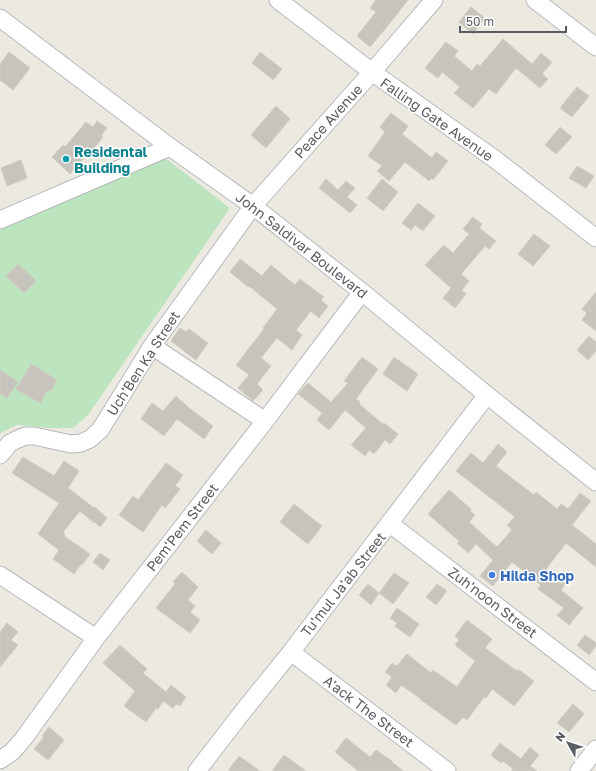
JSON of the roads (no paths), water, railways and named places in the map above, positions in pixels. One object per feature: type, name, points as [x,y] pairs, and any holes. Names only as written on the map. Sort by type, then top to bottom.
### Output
[{"type":"street","name":"Falling Gate Avenue","points":[[278,0],[372,72],[496,160],[596,238]]},
{"type":"street","name":"Peace Avenue","points":[[253,206],[434,0]]},
{"type":"street","points":[[535,0],[596,47]]},
{"type":"street","name":"John Saldivar Boulevard","points":[[0,18],[170,147],[253,206],[362,292],[596,482]]},
{"type":"street","points":[[0,220],[170,147]]},
{"type":"street","name":"Uch'Ben Ka Street","points":[[0,455],[10,443],[26,436],[34,436],[71,444],[81,443],[90,439],[100,430],[152,346],[253,206]]},
{"type":"street","name":"Pem'Pem Street","points":[[0,760],[12,752],[24,738],[96,638],[265,421],[362,292]]},
{"type":"street","points":[[152,346],[265,421]]},
{"type":"street","name":"Tu'mul Ja'ab Street","points":[[197,771],[487,395]]},
{"type":"street","name":"Zuh'noon Street","points":[[389,523],[596,682]]},
{"type":"street","points":[[0,575],[96,638]]},
{"type":"street","name":"A'ack The Street","points":[[290,652],[447,771]]},
{"type":"street","points":[[579,771],[596,749]]},
{"type":"place","name":"Residental Building","points":[[66,159]]},
{"type":"place","name":"Hilda Shop","points":[[492,575]]}]
